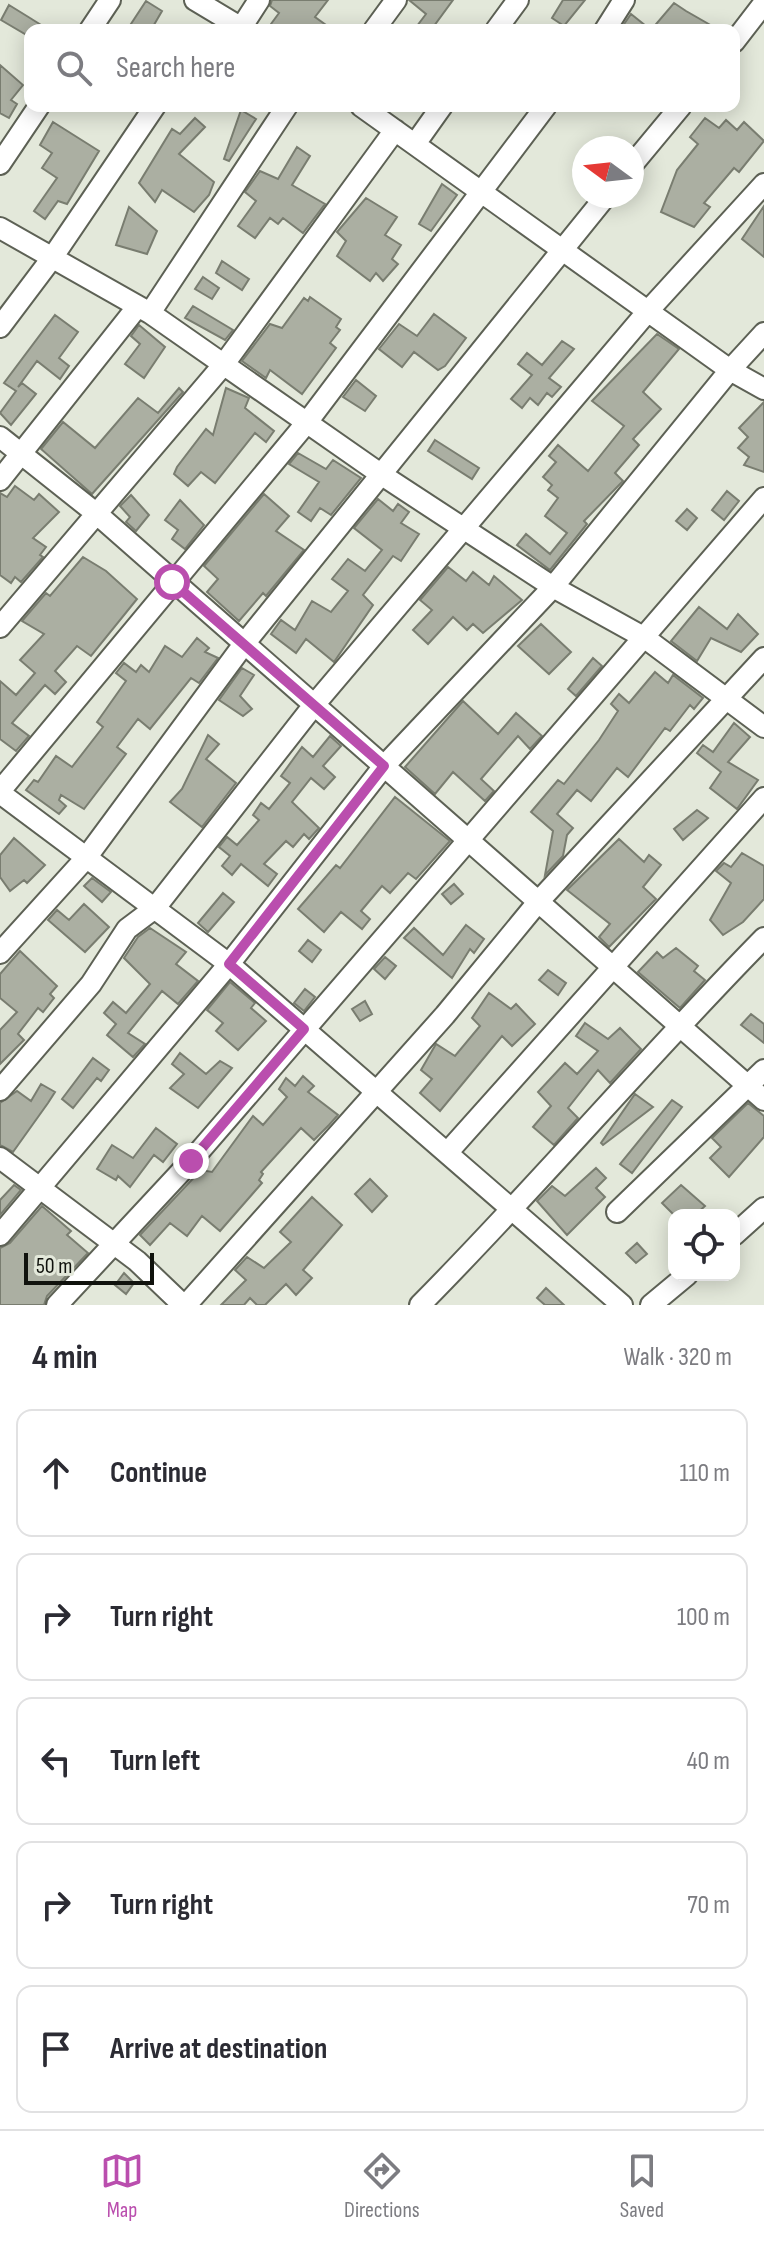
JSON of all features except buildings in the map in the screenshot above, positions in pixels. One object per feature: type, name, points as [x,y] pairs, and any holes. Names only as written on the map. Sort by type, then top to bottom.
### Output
[{"type":"street","points":[[94,24],[110,0]]},
{"type":"street","points":[[195,0],[212,22]]},
{"type":"street","points":[[246,24],[259,0]]},
{"type":"street","points":[[378,24],[396,0]]},
{"type":"street","points":[[500,24],[518,0]]},
{"type":"street","points":[[609,24],[624,0]]},
{"type":"street","points":[[740,34],[764,3]]},
{"type":"street","points":[[0,164],[35,112]]},
{"type":"street","points":[[0,327],[52,258],[151,112]]},
{"type":"street","points":[[0,480],[18,454],[144,310],[283,112]]},
{"type":"street","points":[[370,112],[730,370],[764,389]]},
{"type":"street","points":[[415,144],[438,112]]},
{"type":"street","points":[[541,112],[308,421],[0,792],[229,964],[622,1305]]},
{"type":"street","points":[[644,151],[676,112]]},
{"type":"street","points":[[0,627],[224,364],[395,130]]},
{"type":"street","points":[[0,1090],[91,984],[127,929],[155,908],[314,705],[648,311],[764,184]]},
{"type":"street","points":[[0,953],[86,858],[244,644],[596,208]]},
{"type":"street","points":[[0,228],[144,310],[465,530],[553,587],[645,638],[764,727]]},
{"type":"street","points":[[0,1235],[229,964],[384,766],[553,587],[730,370],[764,333]]},
{"type":"street","points":[[0,437],[97,514],[764,1100]]},
{"type":"street","points":[[57,1305],[304,1029],[764,498]]},
{"type":"street","points":[[0,1158],[114,1244],[185,1305],[445,1015],[538,902],[764,658]]},
{"type":"street","points":[[447,1153],[764,798]]},
{"type":"street","points":[[420,1305],[513,1211],[678,1025],[764,938]]},
{"type":"street","points":[[617,1212],[764,1070]]},
{"type":"street","points":[[740,1230],[764,1208]]},
{"type":"street","points":[[651,1305],[680,1281]]},
{"type":"route","points":[[172,582],[384,766],[229,964],[304,1029],[191,1161]]}]
